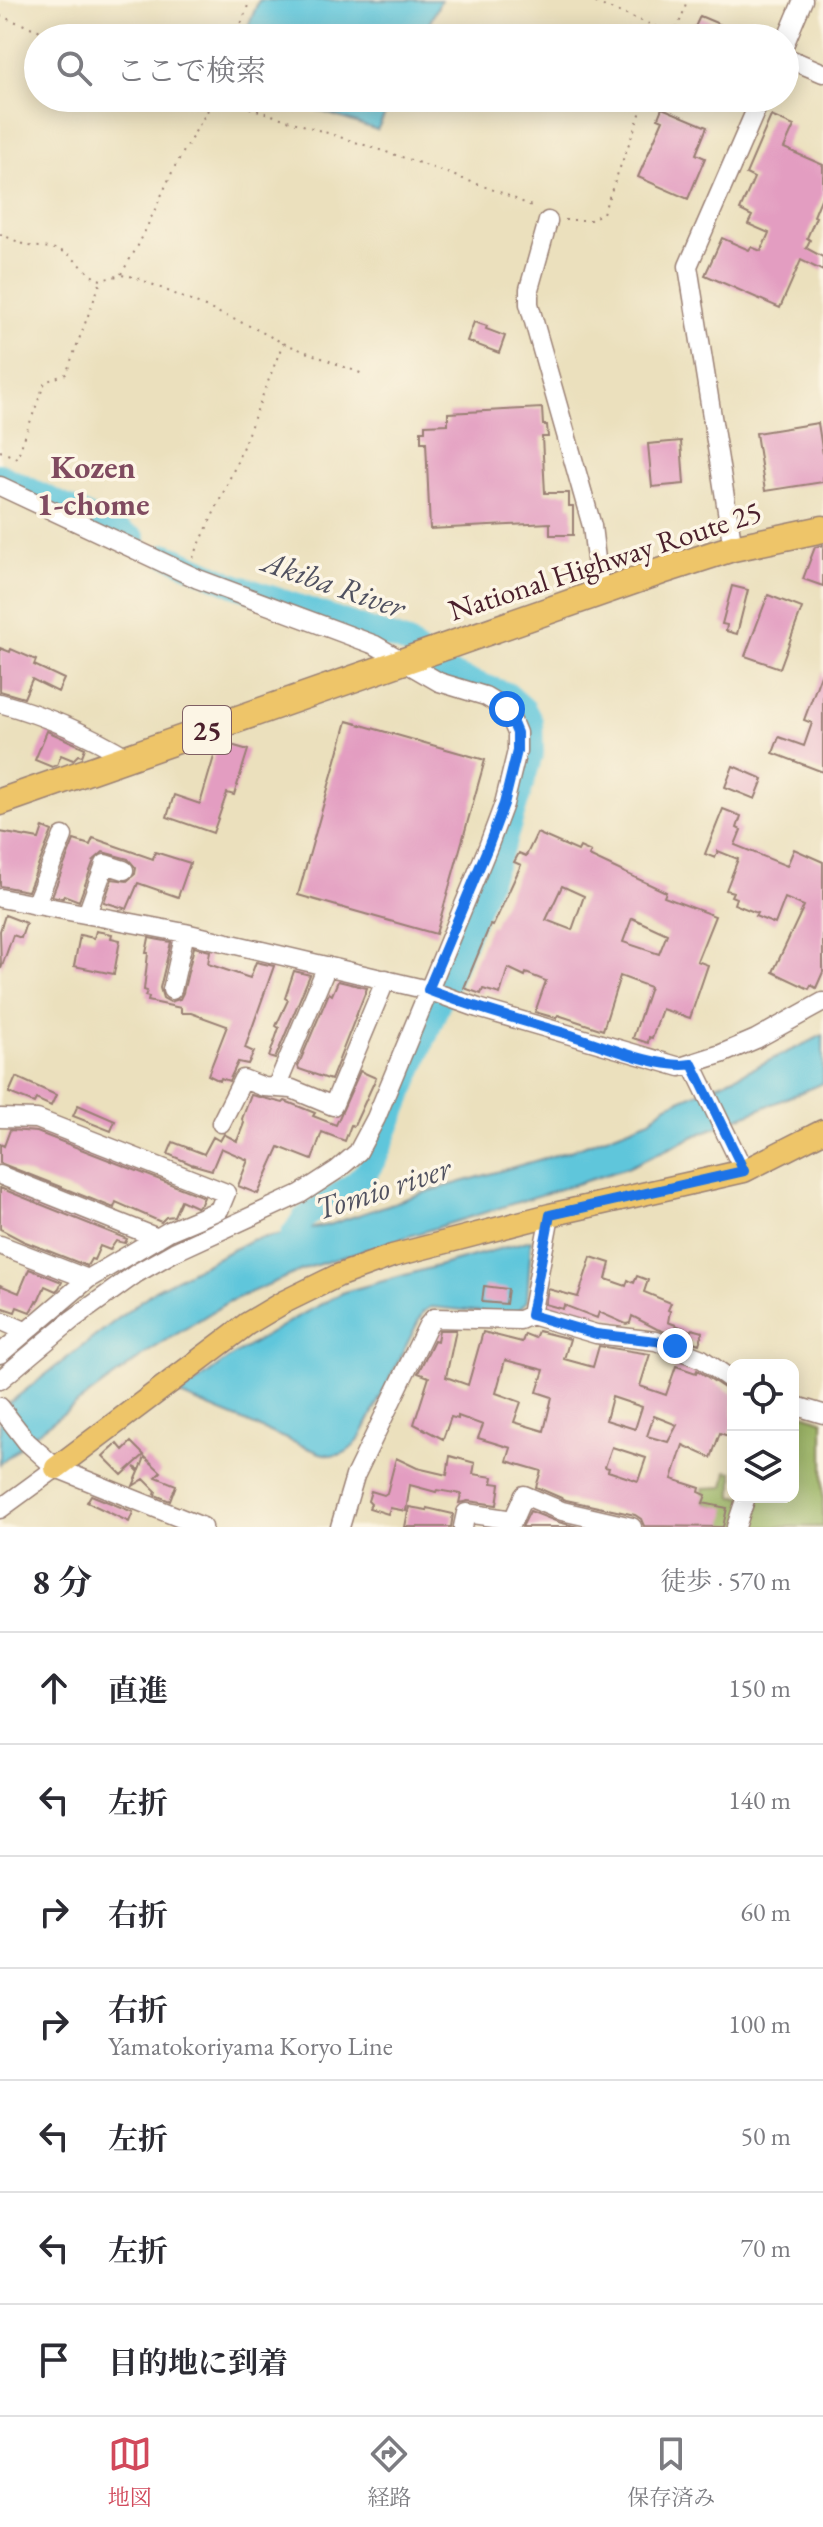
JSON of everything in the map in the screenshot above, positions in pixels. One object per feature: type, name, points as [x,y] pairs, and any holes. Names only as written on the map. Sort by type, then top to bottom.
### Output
[{"type":"highway","name":"National Highway Route 25","points":[[0,802],[600,592],[733,548],[823,529]]},
{"type":"main road","points":[[56,1468],[247,1324],[337,1276],[392,1256],[739,1162],[823,1131]]},
{"type":"street","points":[[793,24],[803,0]]},
{"type":"street","points":[[799,63],[823,73]]},
{"type":"street","points":[[733,548],[688,266],[755,112]]},
{"type":"street","points":[[548,221],[529,289],[529,304],[592,526],[600,592]]},
{"type":"street","points":[[0,486],[198,579],[375,645],[418,656],[439,682],[485,696],[507,709],[517,733],[517,751],[504,804],[488,847],[370,1131],[358,1152],[300,1194],[174,1252],[137,1273],[73,1319],[0,1380]]},
{"type":"street","points":[[0,703],[46,716],[128,758]]},
{"type":"street","points":[[35,905],[63,836]]},
{"type":"street","points":[[87,914],[105,864],[124,870]]},
{"type":"street","points":[[0,898],[185,933],[386,979],[697,1073],[739,1162]]},
{"type":"street","points":[[172,990],[185,933]]},
{"type":"street","points":[[276,1088],[327,966]]},
{"type":"street","points":[[221,1123],[243,1079],[264,1087],[292,1089],[333,1106],[386,979]]},
{"type":"street","points":[[697,1073],[823,1002]]},
{"type":"street","points":[[0,1118],[37,1119],[226,1193],[219,1210],[158,1238],[88,1279],[0,1354]]},
{"type":"street","points":[[0,1175],[158,1238]]},
{"type":"street","points":[[531,1315],[550,1215]]},
{"type":"street","points":[[0,1245],[88,1279]]},
{"type":"street","points":[[340,1527],[355,1476],[434,1318],[520,1320],[531,1315],[596,1334],[675,1346],[702,1359],[727,1377]]},
{"type":"street","points":[[0,1320],[25,1331]]},
{"type":"street","points":[[0,1407],[27,1442],[56,1468],[203,1527]]},
{"type":"street","points":[[799,1407],[823,1414]]},
{"type":"street","points":[[0,1509],[56,1468]]},
{"type":"street","points":[[463,1527],[466,1513],[513,1520],[524,1495],[562,1511],[632,1527]]},
{"type":"street","points":[[736,1527],[744,1503]]},
{"type":"path","points":[[241,24],[250,0]]},
{"type":"path","points":[[588,0],[645,24]]},
{"type":"path","points":[[678,24],[687,0]]},
{"type":"path","points":[[0,16],[24,25]]},
{"type":"path","points":[[121,275],[174,168],[208,112]]},
{"type":"path","points":[[261,112],[502,193],[534,207],[548,221],[590,220],[603,213],[641,112]]},
{"type":"path","points":[[0,234],[28,246],[62,251],[75,257],[91,275],[101,280],[121,275],[146,282],[283,343],[363,374]]},
{"type":"path","points":[[0,451],[17,458],[45,382],[66,374],[101,280]]},
{"type":"path","points":[[194,555],[235,467],[283,343]]},
{"type":"green space","points":[[799,1412],[823,1421],[823,1527],[724,1527],[721,1508],[705,1503],[703,1488],[724,1487],[727,1471],[727,1503],[799,1503]]},
{"type":"water","points":[[259,0],[441,0],[429,24],[249,24]]},
{"type":"water","points":[[324,112],[386,112],[377,130]]},
{"type":"water","points":[[823,1035],[823,1083],[697,1135],[627,1168],[307,1268],[228,1302],[151,1350],[34,1435],[0,1464],[0,1410],[155,1290],[251,1240],[329,1225],[420,1194],[573,1150],[650,1120],[667,1105]]},
{"type":"water","points":[[531,1240],[527,1301],[515,1315],[431,1307],[423,1312],[359,1440],[342,1454],[320,1453],[180,1395],[229,1358],[344,1292]]},
{"type":"building","points":[[700,16],[719,24],[696,24]]},
{"type":"building","points":[[660,112],[671,112],[707,127],[696,154],[705,158],[688,199],[638,177],[663,120],[658,118]]},
{"type":"building","points":[[771,116],[794,126],[784,148],[823,165],[823,194],[806,248],[823,257],[823,271],[801,260],[780,308],[705,275],[722,238],[749,250],[751,247],[761,251],[769,233],[748,224],[752,216],[740,210],[754,178],[746,174]]},
{"type":"building","points":[[474,322],[505,336],[499,353],[467,341]]},
{"type":"building","points":[[542,408],[543,425],[547,425],[548,437],[542,437],[545,493],[569,493],[569,506],[573,506],[573,535],[550,535],[550,523],[430,529],[426,442],[421,442],[421,431],[425,431],[425,425],[448,424],[448,413]]},
{"type":"building","points":[[818,423],[823,482],[765,491],[756,433]]},
{"type":"building","points":[[681,441],[684,484],[652,487],[648,444]]},
{"type":"building","points":[[823,545],[823,586],[803,579],[815,547]]},
{"type":"building","points":[[732,586],[748,590],[737,634],[726,631],[727,625],[722,624]]},
{"type":"building","points":[[768,595],[802,608],[780,668],[745,656]]},
{"type":"building","points":[[0,648],[10,652],[11,649],[36,660],[34,665],[64,679],[58,692],[32,679],[24,698],[0,691]]},
{"type":"building","points":[[822,672],[823,772],[773,753],[779,737],[804,746],[812,723],[804,720]]},
{"type":"building","points":[[347,721],[485,760],[436,934],[298,895]]},
{"type":"building","points":[[47,731],[85,748],[82,756],[78,755],[73,760],[61,755],[57,765],[52,767],[35,760]]},
{"type":"building","points":[[218,743],[248,750],[234,795],[227,793],[213,833],[167,817],[174,795],[200,804]]},
{"type":"building","points":[[733,766],[763,779],[755,799],[725,787]]},
{"type":"building","points":[[723,809],[741,816],[737,828],[741,830],[735,845],[787,866],[794,849],[823,862],[823,972],[816,988],[811,985],[809,989],[773,972],[804,906],[785,898],[775,924],[755,916],[757,913],[734,904],[736,898],[731,896],[733,892],[726,890],[738,859],[718,851],[715,858],[705,854]]},
{"type":"building","points":[[43,827],[52,831],[28,891],[0,886],[0,832],[39,839]]},
{"type":"building","points":[[537,833],[578,851],[580,847],[591,852],[589,856],[666,892],[664,897],[715,916],[697,961],[708,965],[690,1018],[662,1009],[648,1043],[633,1038],[650,987],[620,976],[603,1030],[558,1015],[556,1018],[535,1012],[546,981],[526,973],[525,976],[508,968],[500,994],[483,989],[481,994],[464,988],[490,925],[493,926],[521,865],[514,862],[519,853],[526,856]],"holes":[[[562,886],[584,896],[572,930],[546,920]],[[632,918],[667,934],[659,954],[623,942]]]},
{"type":"building","points":[[93,838],[153,859],[155,852],[190,863],[178,897],[138,883],[127,909],[104,902],[112,879],[127,881],[135,874],[136,868],[128,859],[103,852],[94,860],[79,901],[64,895],[63,898],[52,896],[74,840],[90,845]]},
{"type":"building","points":[[5,915],[26,923],[21,938],[13,935],[1,969],[0,931]]},
{"type":"building","points":[[96,931],[112,934],[111,938],[120,940],[114,974],[74,966],[80,935],[94,938]]},
{"type":"building","points":[[149,938],[171,942],[160,988],[163,998],[170,1002],[180,999],[183,993],[194,947],[210,951],[208,964],[250,978],[256,962],[274,966],[245,1048],[254,1052],[248,1064],[238,1062],[229,1081],[221,1078],[220,1081],[208,1075],[227,1026],[191,1013],[181,1013],[181,1008],[148,1001],[149,997],[145,996]]},
{"type":"building","points":[[294,971],[310,975],[275,1059],[269,1057]]},
{"type":"building","points":[[338,981],[367,988],[331,1080],[298,1066],[329,993],[332,995]]},
{"type":"building","points":[[360,1071],[376,1078],[345,1141],[322,1132],[312,1160],[279,1147],[258,1194],[238,1186],[248,1160],[221,1148],[212,1170],[168,1154],[173,1142],[204,1154],[213,1137],[220,1141],[224,1134],[237,1141],[251,1095],[285,1101],[336,1125]]},
{"type":"building","points":[[16,1077],[56,1095],[51,1106],[9,1093]]},
{"type":"building","points":[[78,1105],[115,1121],[111,1131],[73,1116]]},
{"type":"building","points":[[10,1130],[37,1132],[204,1197],[196,1207],[181,1200],[174,1216],[166,1217],[161,1222],[116,1202],[114,1208],[0,1163],[0,1144],[4,1146]]},
{"type":"building","points":[[0,1188],[127,1239],[125,1243],[116,1241],[110,1250],[100,1246],[94,1260],[91,1259],[87,1266],[23,1241],[0,1229]]},
{"type":"building","points":[[591,1257],[610,1263],[606,1279],[626,1286],[628,1280],[634,1283],[637,1276],[648,1280],[644,1292],[671,1303],[668,1322],[703,1332],[699,1344],[632,1316],[630,1323],[626,1324],[599,1312],[597,1318],[564,1305],[563,1309],[545,1304],[548,1289],[578,1297]]},
{"type":"building","points":[[29,1269],[62,1282],[59,1288],[56,1291],[45,1286],[30,1312],[17,1307],[15,1312],[0,1307],[0,1285],[19,1293]]},
{"type":"building","points":[[484,1286],[508,1289],[506,1304],[482,1302]]},
{"type":"building","points":[[439,1330],[456,1330],[446,1377],[468,1385],[483,1332],[522,1342],[525,1334],[535,1338],[538,1331],[570,1339],[564,1359],[593,1367],[599,1346],[650,1354],[640,1386],[666,1395],[676,1366],[696,1373],[697,1370],[727,1390],[727,1436],[720,1433],[711,1458],[683,1445],[672,1479],[700,1488],[699,1492],[706,1495],[703,1503],[727,1508],[723,1527],[644,1526],[635,1515],[566,1500],[536,1487],[541,1471],[507,1461],[511,1448],[478,1438],[483,1425],[458,1416],[458,1419],[451,1417],[443,1439],[414,1424],[429,1377],[418,1373],[434,1340],[437,1341]],"holes":[[[505,1360],[544,1370],[537,1392],[552,1397],[544,1431],[514,1422],[521,1402],[496,1393]],[[612,1397],[642,1407],[635,1429],[606,1420]],[[654,1416],[677,1425],[668,1442],[647,1436]],[[612,1447],[646,1458],[638,1481],[608,1471],[609,1468],[605,1467]]]},
{"type":"building","points":[[131,1442],[144,1455],[122,1475],[103,1456],[117,1443],[123,1450]]},
{"type":"building","points":[[450,1456],[475,1463],[473,1474],[493,1477],[492,1483],[500,1484],[497,1505],[468,1501],[459,1503],[461,1494],[410,1485],[406,1511],[390,1508],[388,1514],[369,1508],[371,1491],[387,1493],[396,1458],[417,1468],[447,1475]]},
{"type":"building","points":[[145,1457],[161,1472],[156,1477],[176,1485],[170,1501],[155,1495],[156,1491],[144,1479],[133,1486],[139,1472],[134,1467],[140,1470]]},
{"type":"building","points":[[91,1495],[133,1512],[129,1522],[87,1502]]},
{"type":"building","points":[[409,1507],[453,1514],[451,1527],[405,1527]]},
{"type":"building","points":[[530,1511],[558,1522],[578,1527],[522,1527]]},
{"type":"waterway","name":"Akiba River","points":[[0,475],[134,539]]},
{"type":"waterway","name":"Akiba River","points":[[167,555],[234,585],[408,643],[439,670],[507,694],[524,709],[531,722],[532,752],[504,843],[376,1157],[356,1182],[304,1218],[292,1236],[293,1249]]},
{"type":"district","name":"Kozen 1-chome","points":[[93,486]]},
{"type":"route","points":[[507,709],[517,733],[517,751],[504,804],[428,990],[670,1065],[680,1067],[692,1064],[744,1171],[550,1215],[531,1315],[596,1334],[675,1346]]},
{"type":"water label","name":"Tomio river","points":[[383,1188]]}]
